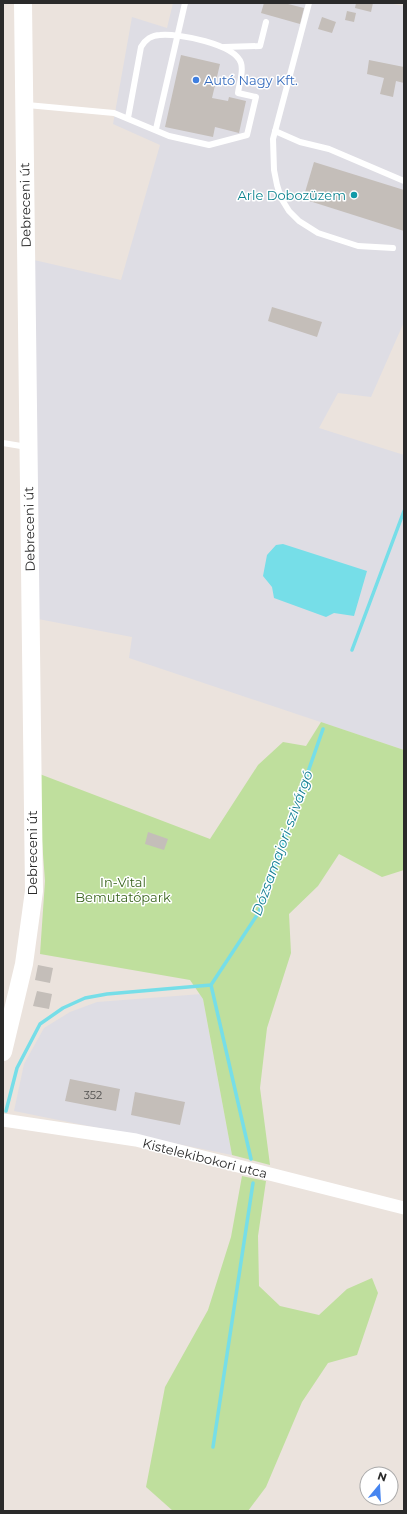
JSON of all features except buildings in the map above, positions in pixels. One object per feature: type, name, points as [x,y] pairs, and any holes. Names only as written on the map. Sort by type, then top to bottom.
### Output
[{"type":"street","name":"Debreceni út","points":[[3,1052],[24,964],[34,890],[23,3]]},
{"type":"street","name":"Kistelekibokori utca","points":[[3,1120],[136,1140],[404,1208]]},
{"type":"lane","points":[[156,129],[185,3]]},
{"type":"lane","points":[[309,3],[273,139],[273,160],[277,185],[281,198],[289,211],[299,221],[322,235],[358,246],[393,248]]},
{"type":"lane","points":[[224,47],[260,46],[266,22]]},
{"type":"lane","points":[[24,105],[114,113],[156,129],[169,136],[209,145],[247,135],[256,97],[238,93],[242,70],[241,63],[239,58],[224,47],[177,36],[153,36],[143,43],[141,47],[128,118]]},
{"type":"lane","points":[[275,131],[300,142],[329,149],[404,181]]},
{"type":"lane","points":[[3,443],[28,447]]},
{"type":"shaded area","points":[[173,3],[387,3],[404,6],[404,322],[371,397],[338,393],[319,428],[404,455],[404,750],[129,658],[132,637],[38,619],[34,260],[121,280],[160,145],[113,124],[132,17],[167,28]]},
{"type":"shaded area","points":[[202,994],[232,1155],[14,1111],[24,1064],[44,1028],[70,1012],[97,1002]]},
{"type":"green space","name":"In-Vital Bemutatópark","points":[[321,722],[404,750],[404,870],[382,877],[339,854],[318,886],[289,914],[291,953],[267,1028],[260,1088],[270,1165],[232,1155],[203,999],[190,980],[40,954],[45,881],[37,773],[210,839],[258,765],[283,742],[306,746]]},
{"type":"green space","points":[[242,1176],[266,1181],[258,1236],[259,1286],[280,1306],[319,1315],[347,1289],[372,1278],[378,1293],[357,1355],[328,1363],[302,1402],[266,1487],[248,1511],[173,1511],[146,1487],[165,1387],[208,1310],[231,1237]]},
{"type":"water","points":[[283,544],[367,571],[354,616],[334,613],[326,617],[274,598],[272,587],[263,576],[267,555],[276,545]]},
{"type":"waterway","name":"Dózsamajori-szivárgó","points":[[352,650],[404,511]]},
{"type":"waterway","name":"Dózsamajori-szivárgó","points":[[6,1111],[17,1068],[40,1024],[63,1008],[85,998],[107,994],[211,985],[259,912],[323,729]]},
{"type":"waterway","points":[[211,985],[251,1159]]},
{"type":"waterway","points":[[213,1447],[253,1183]]},
{"type":"place","name":"Autó Nagy Kft.","points":[[196,80]]},
{"type":"place","name":"Arle Dobozüzem","points":[[354,195]]}]
